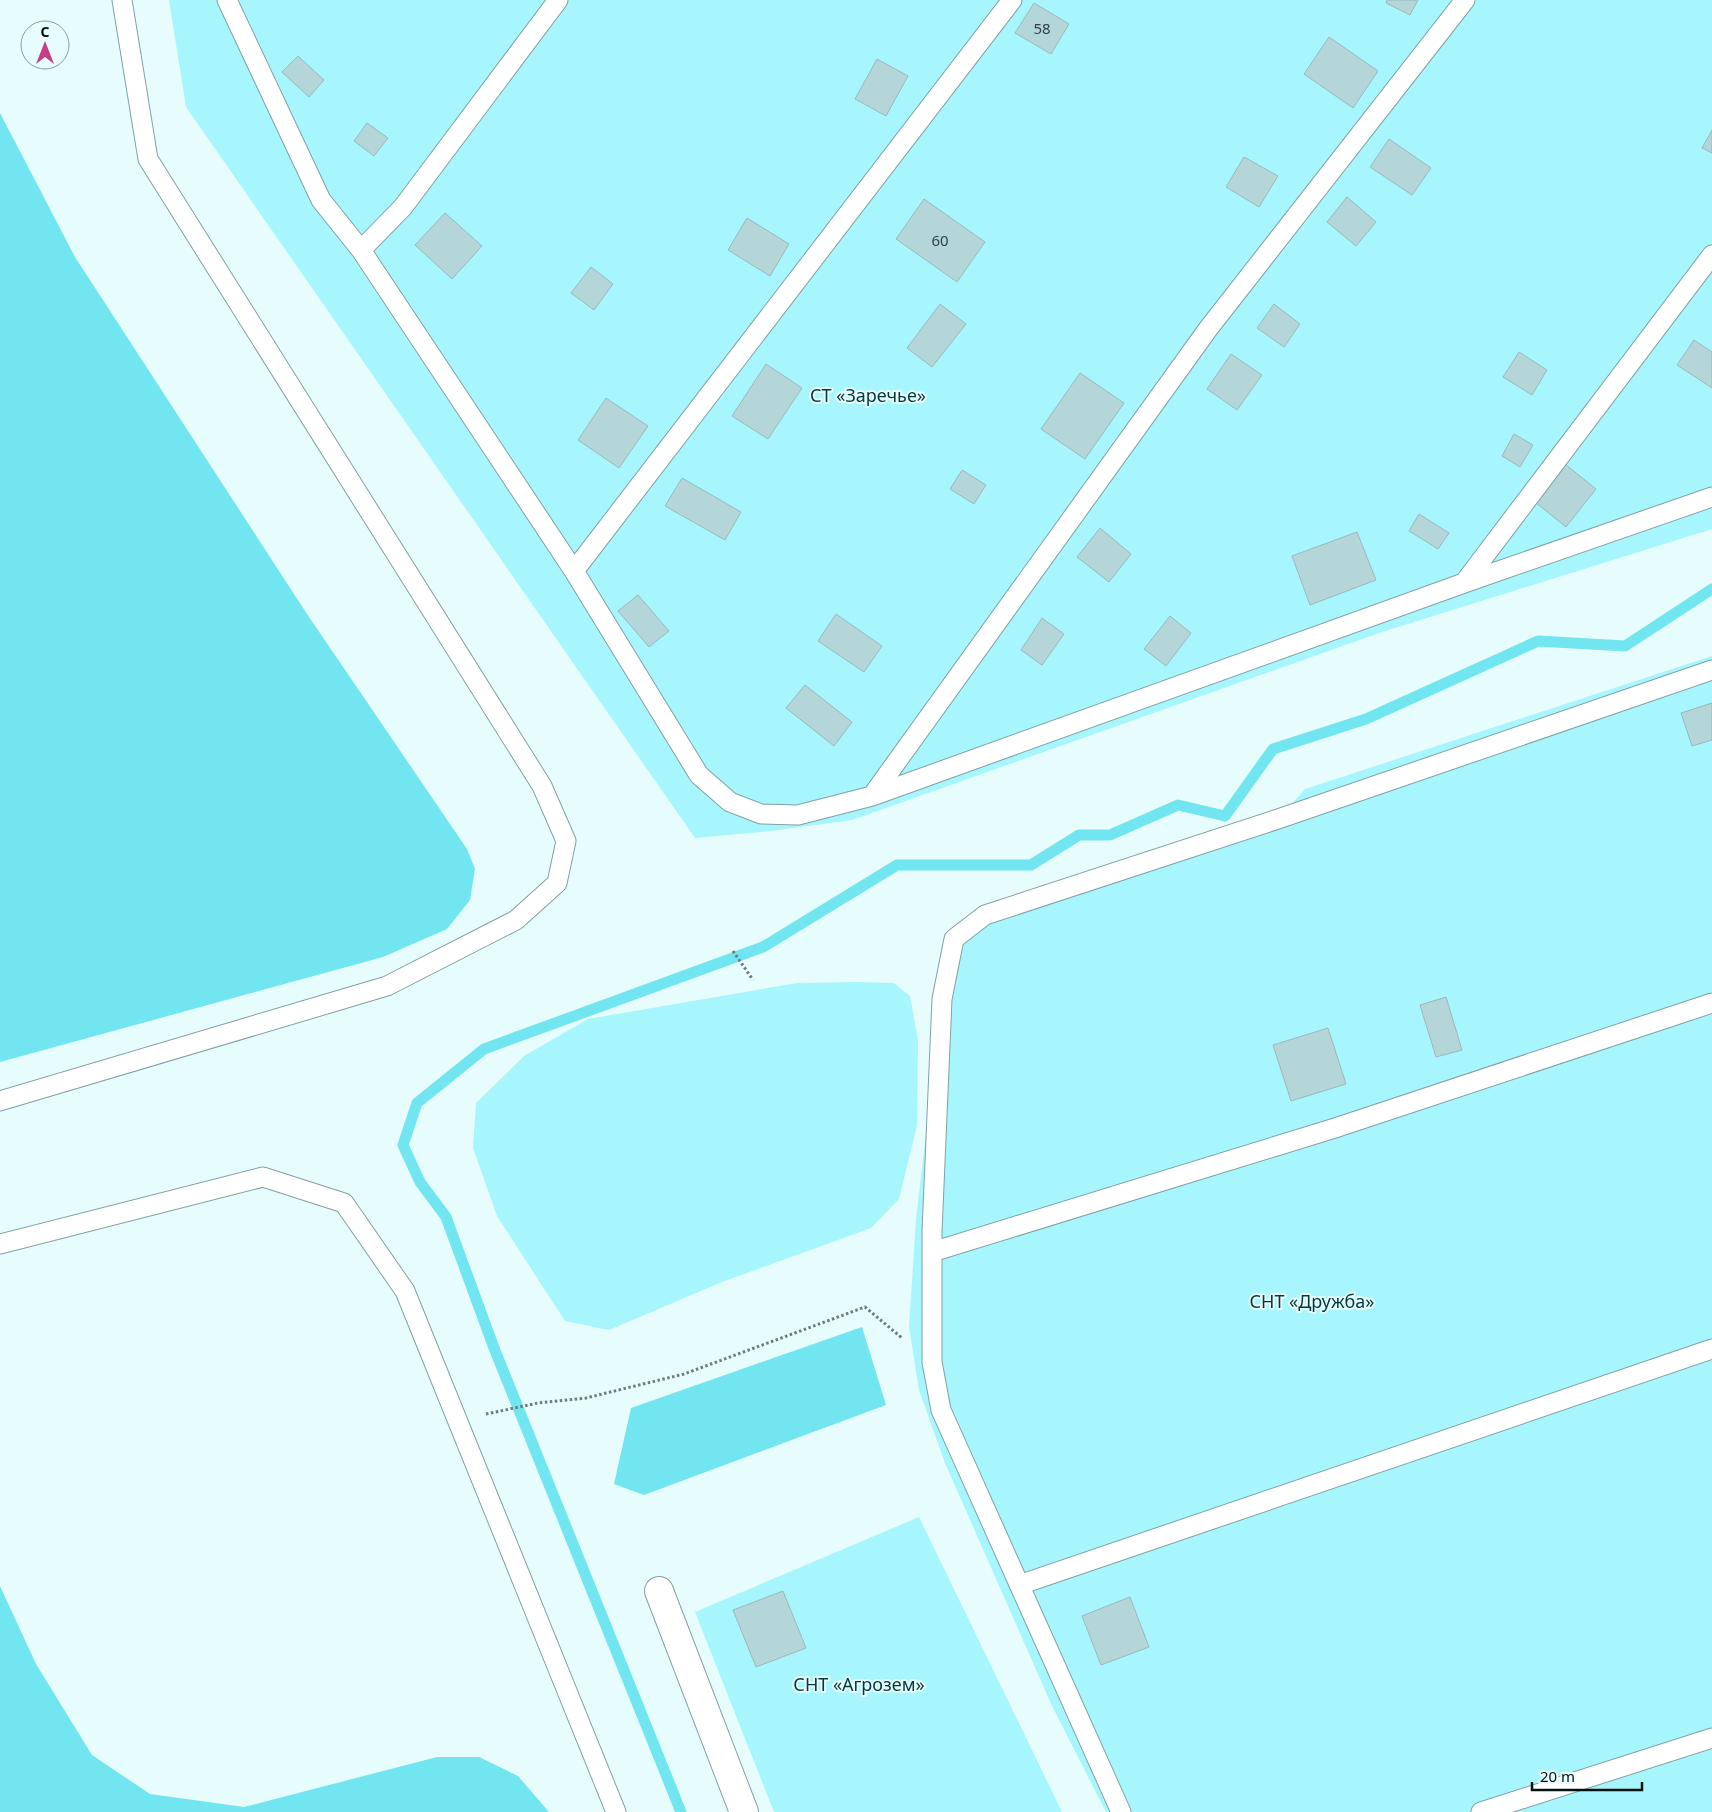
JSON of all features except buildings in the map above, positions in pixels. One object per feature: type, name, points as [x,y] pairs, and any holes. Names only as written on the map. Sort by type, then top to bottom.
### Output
[{"type":"street","points":[[659,1591],[744,1812]]},
{"type":"lane","points":[[0,1101],[386,986],[516,920],[556,883],[566,841],[542,786],[148,159],[122,0]]},
{"type":"lane","points":[[227,0],[321,200],[361,250],[574,571],[699,775],[730,802],[761,814],[798,815],[872,796],[1464,583],[1712,497]]},
{"type":"lane","points":[[361,250],[403,207],[558,0]]},
{"type":"lane","points":[[574,571],[1012,0]]},
{"type":"lane","points":[[872,796],[1208,330],[1465,0]]},
{"type":"lane","points":[[1464,583],[1712,255]]},
{"type":"lane","points":[[1121,1812],[941,1410],[932,1362],[932,1252],[942,999],[954,939],[984,915],[1278,819],[1712,670]]},
{"type":"lane","points":[[932,1252],[1335,1128],[1712,1003]]},
{"type":"lane","points":[[0,1244],[263,1177],[344,1202],[405,1291],[616,1812]]},
{"type":"lane","points":[[1019,1584],[1712,1349]]},
{"type":"lane","points":[[1481,1812],[1712,1738]]},
{"type":"path","points":[[733,951],[753,980]]},
{"type":"path","points":[[494,1412],[538,1403],[586,1398],[684,1374],[865,1307],[932,1362]]},
{"type":"green space","name":"СТ «Заречье»","points":[[169,0],[1712,0],[1712,529],[1382,632],[852,820],[771,831],[695,838],[186,107]]},
{"type":"green space","name":"СНТ «Дружба»","points":[[1712,656],[1712,1812],[1106,1812],[1052,1706],[945,1463],[919,1390],[909,1327],[916,1219],[942,999],[954,939],[985,915],[1278,819],[1305,789]]},
{"type":"green space","points":[[797,983],[894,983],[910,996],[918,1040],[917,1125],[899,1199],[871,1228],[722,1282],[609,1330],[565,1321],[497,1216],[473,1148],[476,1103],[524,1056],[588,1019]]},
{"type":"green space","name":"СНТ «Агрозем»","points":[[919,1517],[1062,1812],[774,1812],[695,1612]]},
{"type":"shaded area","points":[[0,113],[75,257],[307,614],[467,849],[475,869],[470,900],[447,929],[383,957],[0,1062]]},
{"type":"shaded area","points":[[862,1327],[886,1405],[644,1495],[614,1484],[631,1408]]},
{"type":"shaded area","points":[[0,1586],[36,1664],[92,1755],[150,1794],[244,1807],[437,1757],[479,1757],[518,1776],[549,1812],[0,1812]]},
{"type":"waterway","points":[[681,1812],[494,1348],[446,1217],[420,1182],[403,1145],[417,1103],[484,1049],[763,947],[897,865],[1031,865],[1079,835],[1110,835],[1178,805],[1225,816],[1273,749],[1366,719],[1538,641],[1625,646],[1712,589]]}]
